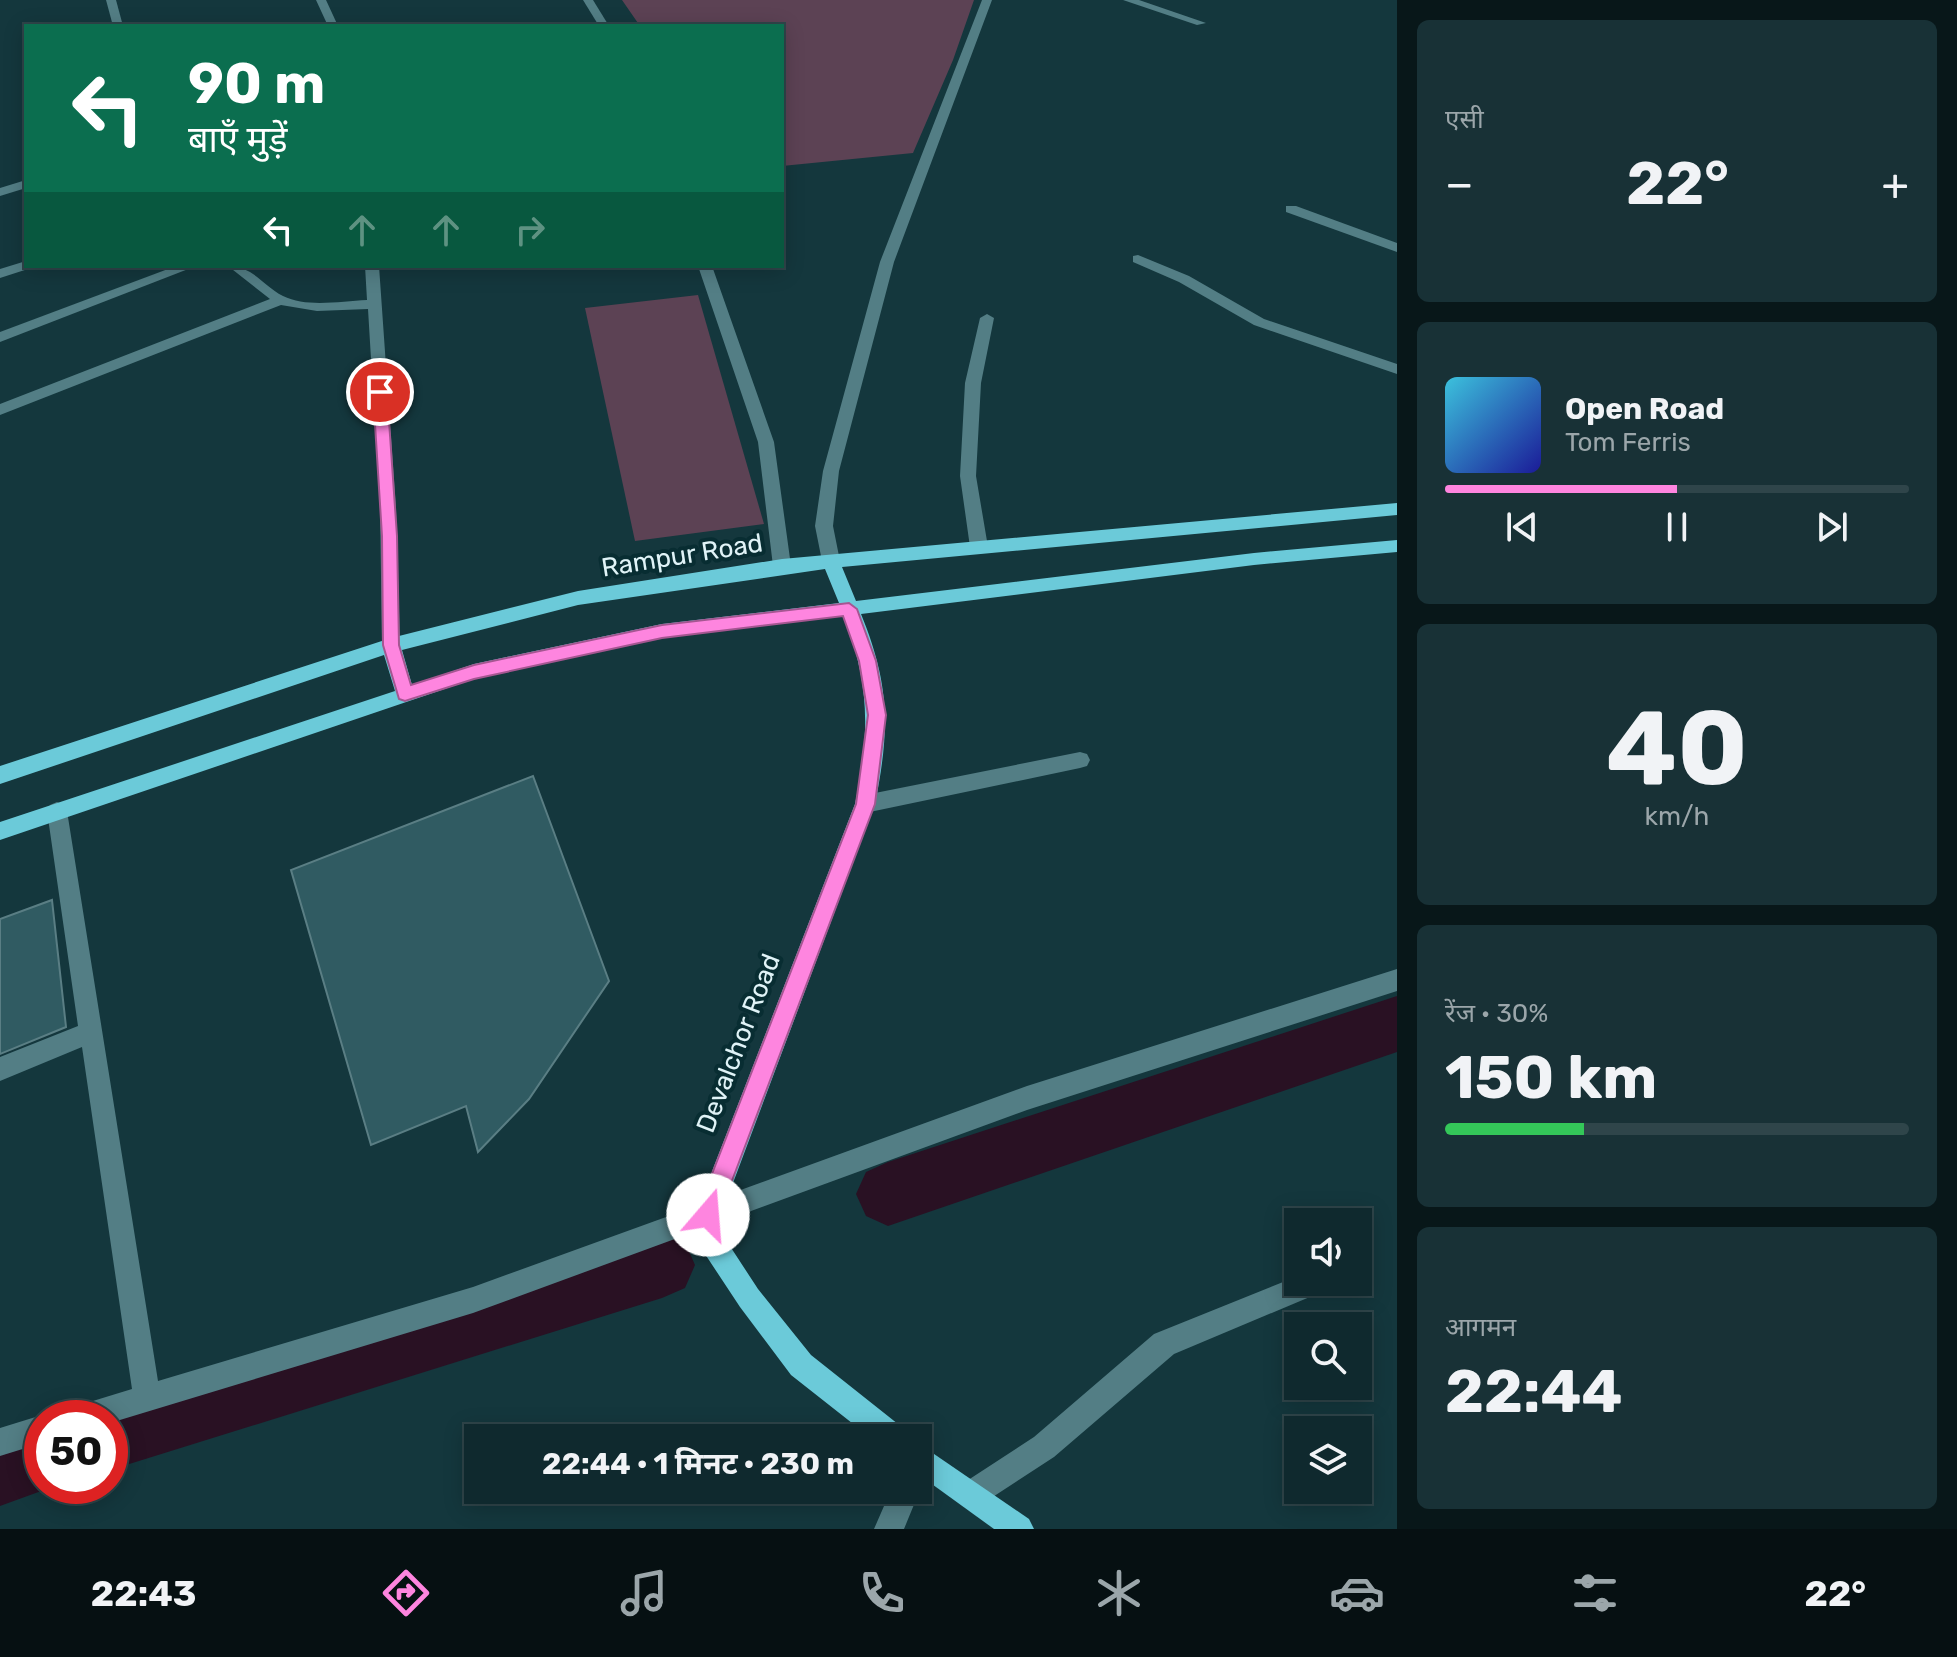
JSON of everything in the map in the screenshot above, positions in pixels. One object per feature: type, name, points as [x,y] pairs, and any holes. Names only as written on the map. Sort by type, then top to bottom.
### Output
[{"type":"main road","name":"Rampur Road","points":[[0,775],[391,645],[578,598],[782,566],[1397,509]]},
{"type":"main road","points":[[0,831],[474,672],[662,631],[1254,559],[1397,546]]},
{"type":"main road","name":"Devalchor Road","points":[[708,1215],[865,804],[877,715],[868,661],[831,561]]},
{"type":"main road","points":[[391,645],[405,694]]},
{"type":"main road","points":[[708,1215],[712,1242],[749,1298],[801,1365],[875,1424]]},
{"type":"main road","points":[[932,1468],[1019,1529]]},
{"type":"street","points":[[111,0],[117,24]]},
{"type":"street","points":[[321,0],[332,24]]},
{"type":"street","points":[[588,0],[603,24]]},
{"type":"street","points":[[831,561],[824,526],[831,471],[887,262],[987,0]]},
{"type":"street","points":[[1128,0],[1201,23]]},
{"type":"street","points":[[0,192],[24,185]]},
{"type":"street","points":[[1291,209],[1397,248]]},
{"type":"street","points":[[1138,259],[1184,279],[1259,322],[1397,369]]},
{"type":"street","points":[[0,274],[24,266]]},
{"type":"street","points":[[0,337],[184,268]]},
{"type":"street","points":[[238,268],[280,300],[317,307],[374,304]]},
{"type":"street","points":[[372,268],[388,509],[391,645]]},
{"type":"street","points":[[706,268],[766,442],[782,566]]},
{"type":"street","points":[[0,410],[280,300]]},
{"type":"street","points":[[979,547],[968,476],[973,383],[987,318]]},
{"type":"street","points":[[865,804],[1080,760]]},
{"type":"street","points":[[57,811],[147,1398]]},
{"type":"street","points":[[128,1404],[473,1300],[1027,1098],[1397,980]]},
{"type":"street","points":[[0,1069],[91,1032]]},
{"type":"street","points":[[972,1494],[1044,1447],[1164,1344],[1284,1295]]},
{"type":"street","points":[[0,1442],[24,1435]]},
{"type":"street","points":[[889,1529],[900,1504]]},
{"type":"shaded area","points":[[622,0],[974,0],[953,60],[913,153],[784,166],[784,24],[639,24]]},
{"type":"shaded area","points":[[698,295],[764,524],[635,541],[585,308]]},
{"type":"building","points":[[533,776],[609,981],[529,1099],[478,1152],[466,1106],[371,1145],[291,870]]},
{"type":"building","points":[[52,900],[66,1027],[0,1054],[0,919]]},
{"type":"waterway","points":[[888,1194],[1397,1024]]},
{"type":"waterway","points":[[128,1429],[662,1265]]},
{"type":"waterway","points":[[0,1470],[24,1462]]},
{"type":"route","points":[[380,392],[393,618],[391,645],[405,694],[474,672],[662,631],[849,609],[868,661],[877,715],[865,804],[708,1215]]}]
